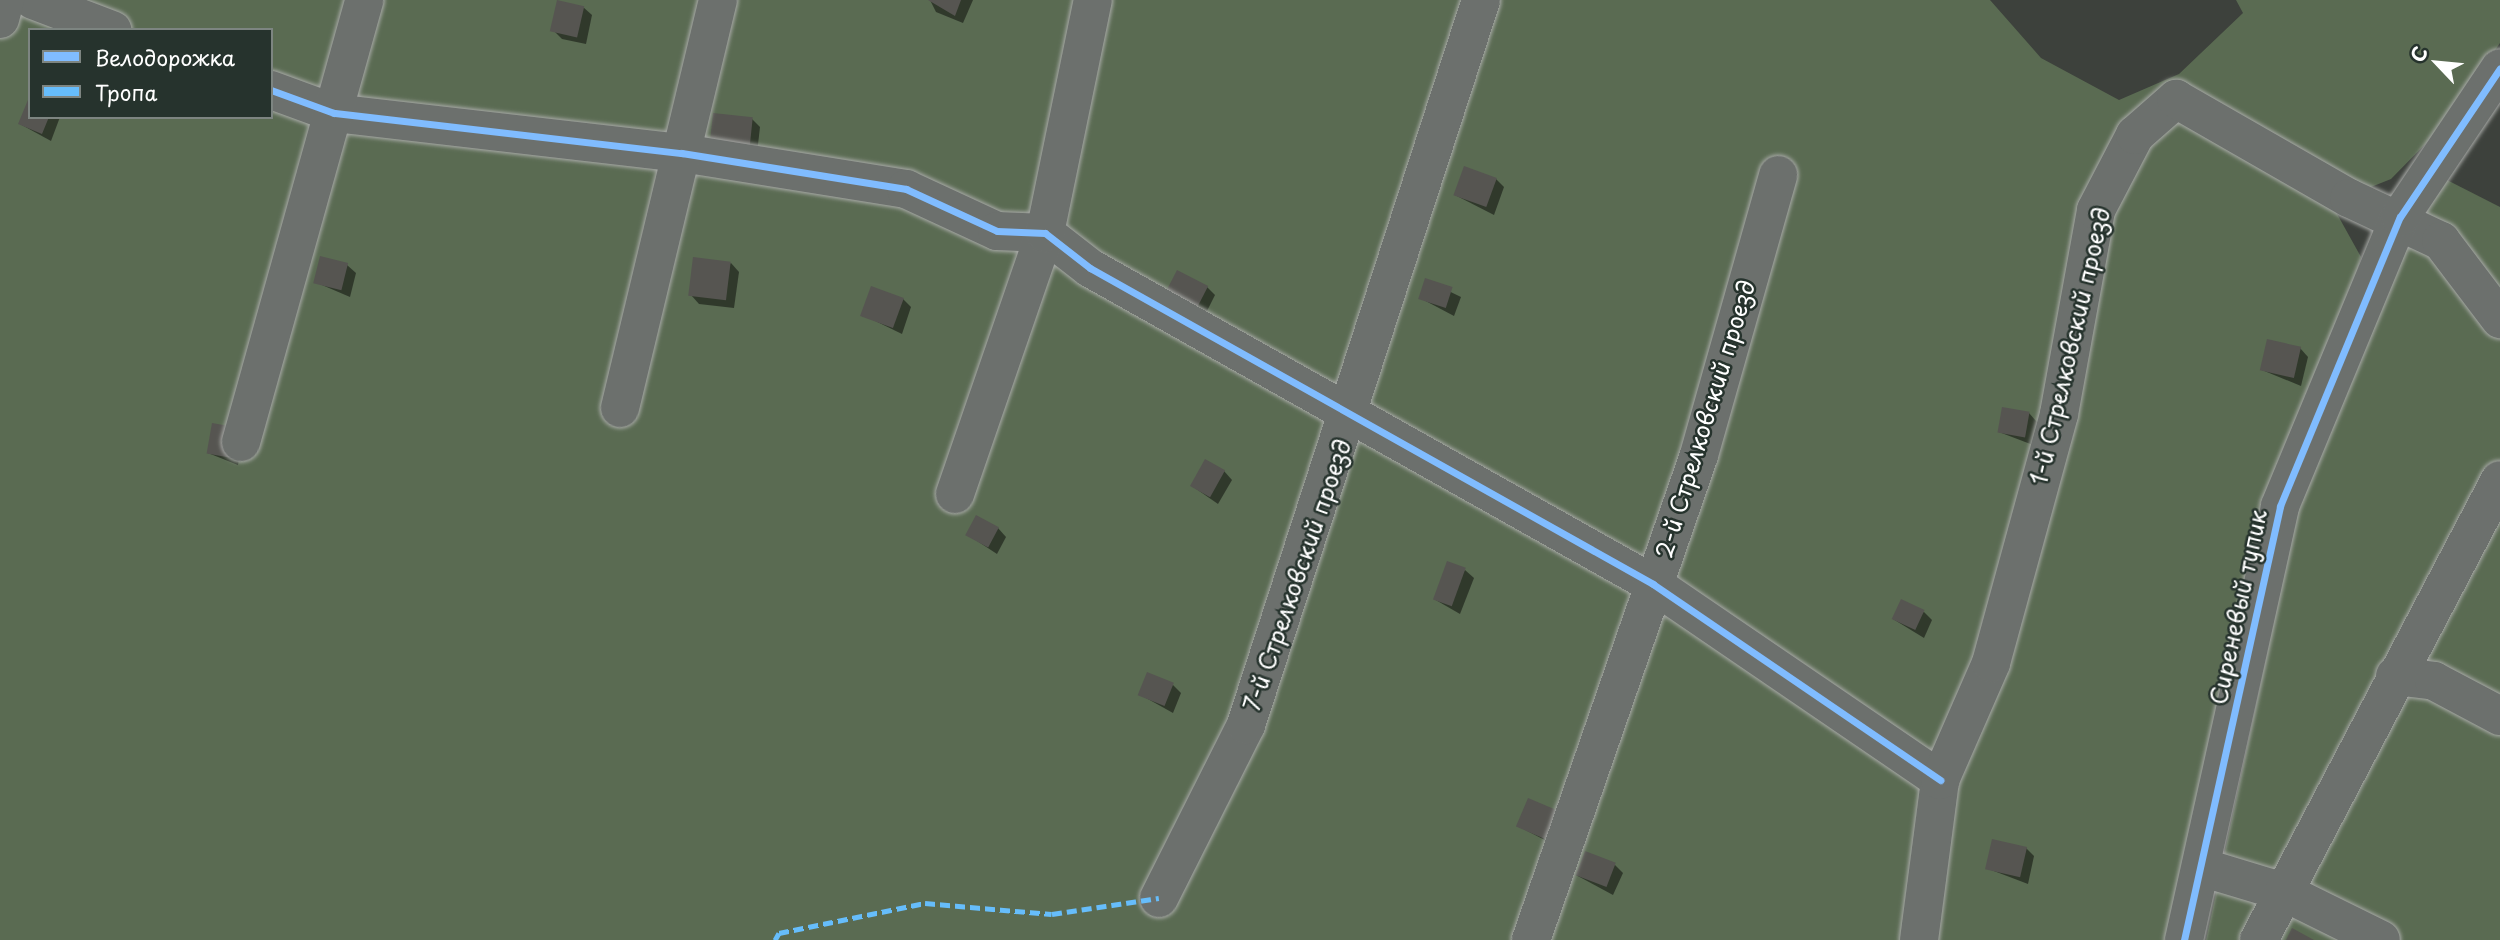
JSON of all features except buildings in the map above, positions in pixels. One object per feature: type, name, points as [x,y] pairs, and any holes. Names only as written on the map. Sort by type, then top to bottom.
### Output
[{"type":"street","points":[[0,19],[5,0]]},
{"type":"street","points":[[33,0],[107,28]]},
{"type":"street","points":[[241,442],[364,0]]},
{"type":"street","points":[[620,408],[718,0]]},
{"type":"street","points":[[955,494],[1045,233],[1093,0]]},
{"type":"street","name":"7-й Стрелковский проезд","points":[[1158,898],[1246,724],[1350,418],[1481,0]]},
{"type":"street","name":"Сиреневый тупик","points":[[2184,940],[2280,506],[2400,217],[2500,68]]},
{"type":"street","points":[[273,91],[334,113],[682,153],[906,189],[997,231],[1045,233],[1090,268],[1350,418],[1653,584],[1940,780]]},
{"type":"street","name":"1-й Стрелковский проезд","points":[[1919,940],[1940,780],[1995,650],[2059,414],[2096,210],[2135,135],[2176,99],[2349,198],[2400,217]]},
{"type":"street","name":"2-й Стрелковский проезд","points":[[1531,940],[1699,455],[1778,175]]},
{"type":"street","points":[[2400,217],[2441,241],[2500,319]]},
{"type":"street","points":[[2259,940],[2500,480]]},
{"type":"street","points":[[2395,676],[2434,681],[2500,716]]},
{"type":"street","points":[[2201,867],[2284,892],[2381,940]]},
{"type":"green space","points":[[0,0],[1990,0],[2041,58],[2119,100],[2179,74],[2243,13],[2236,0],[2500,0],[2500,43],[2445,124],[2391,179],[2331,203],[2361,257],[2169,940],[0,940]]},
{"type":"green space","points":[[2445,179],[2500,207],[2500,940],[2206,940],[2298,509],[2405,252]]},
{"type":"marked path","points":[[775,940],[779,933],[925,903],[1052,914],[1159,898]]},
{"type":"cycle path","points":[[2184,940],[2280,506],[2400,217],[2500,68]]},
{"type":"cycle path","points":[[273,91],[334,113],[682,153],[906,189],[997,231],[1045,233],[1090,268],[1653,584],[1940,780]]}]
